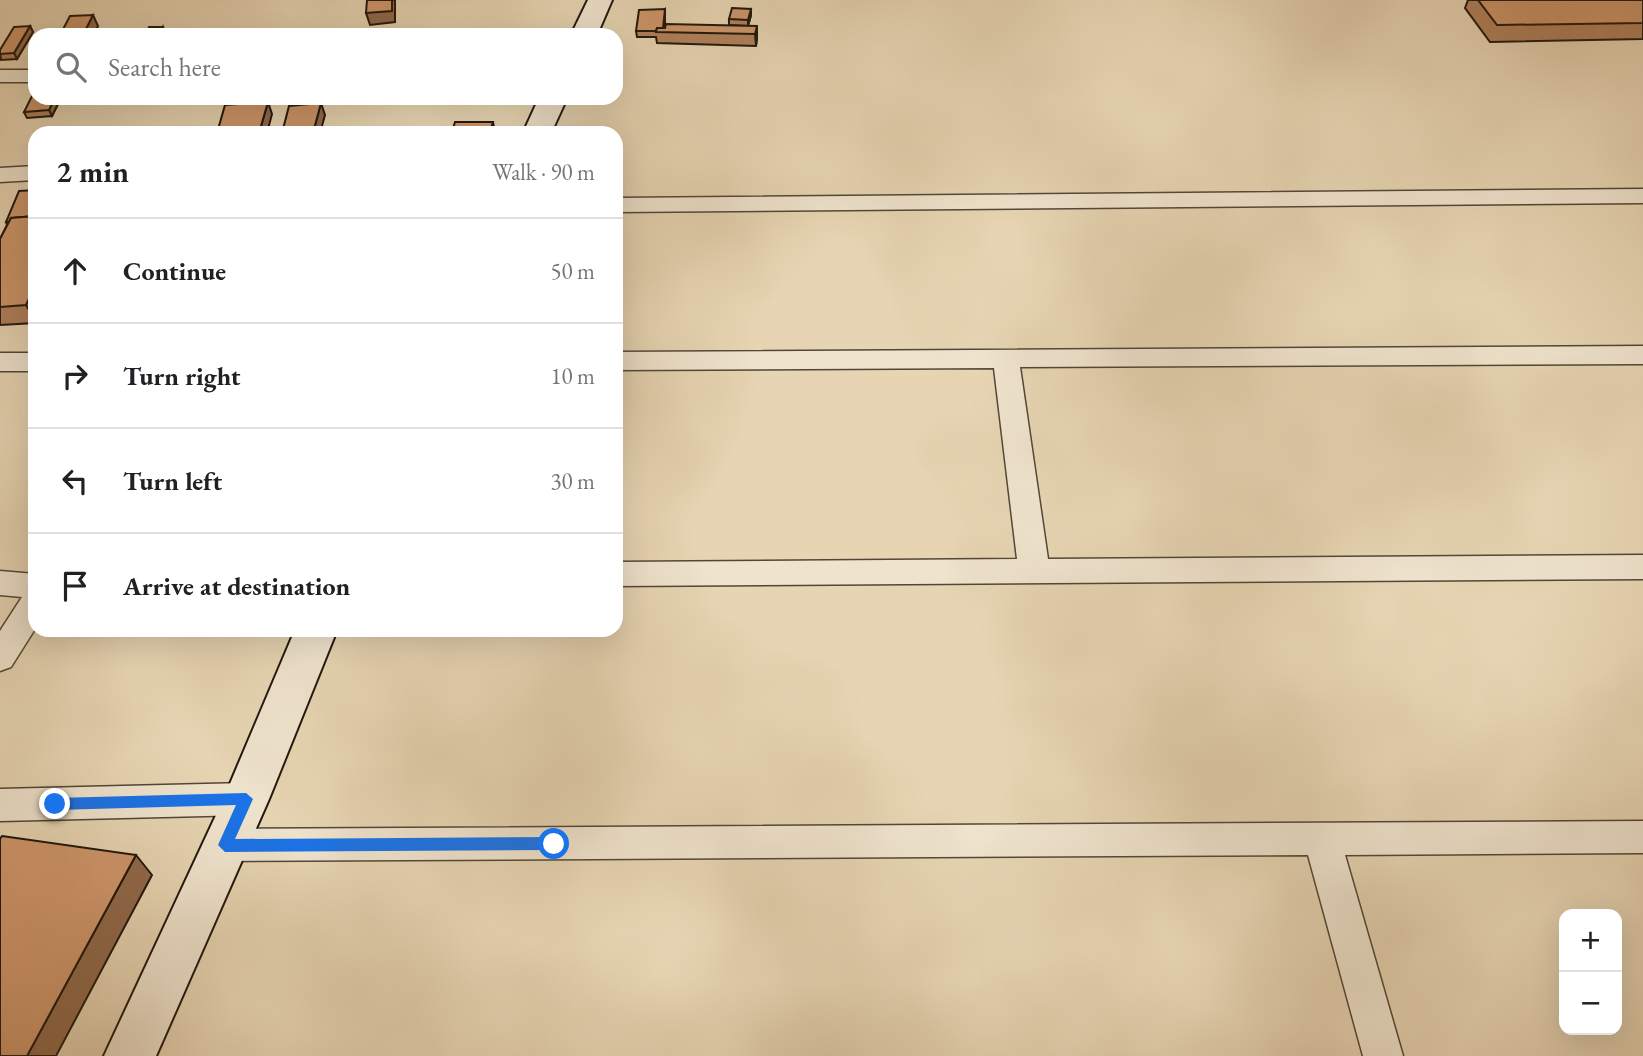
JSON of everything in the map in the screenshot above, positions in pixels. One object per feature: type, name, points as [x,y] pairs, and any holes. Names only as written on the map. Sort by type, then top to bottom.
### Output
[{"type":"street","points":[[586,28],[600,0]]},
{"type":"street","points":[[0,76],[28,76]]},
{"type":"street","points":[[540,126],[551,105]]},
{"type":"street","points":[[0,175],[28,173]]},
{"type":"street","points":[[623,205],[1643,196]]},
{"type":"street","points":[[623,361],[1643,355]]},
{"type":"street","points":[[1006,359],[1034,571]]},
{"type":"street","points":[[0,362],[28,362]]},
{"type":"street","points":[[623,574],[1643,567]]},
{"type":"street","points":[[0,583],[28,585]]},
{"type":"street","points":[[0,658],[28,612]]},
{"type":"street","points":[[130,1056],[246,799],[313,637]]},
{"type":"street","points":[[0,805],[246,799]]},
{"type":"street","points":[[225,845],[1643,837]]},
{"type":"street","points":[[1322,839],[1383,1056]]},
{"type":"building","points":[[367,0],[392,0],[392,11],[366,13]]},
{"type":"building","points":[[1478,0],[1643,0],[1643,23],[1497,25]]},
{"type":"building","points":[[732,8],[751,9],[748,20],[729,19]]},
{"type":"building","points":[[665,9],[663,28],[657,28],[656,31],[636,31],[639,10]]},
{"type":"building","points":[[93,15],[86,28],[64,28],[70,16]]},
{"type":"building","points":[[666,24],[757,26],[755,34],[656,32],[657,28],[665,28]]},
{"type":"building","points":[[30,26],[14,53],[0,54],[0,50],[14,27]]},
{"type":"building","points":[[28,104],[52,105],[49,110],[24,112]]},
{"type":"building","points":[[225,105],[267,105],[261,126],[219,126]]},
{"type":"building","points":[[320,105],[315,126],[284,126],[289,106]]},
{"type":"building","points":[[455,122],[493,122],[492,126],[454,126]]},
{"type":"building","points":[[28,190],[28,217],[11,218],[6,222],[19,191]]},
{"type":"building","points":[[28,217],[28,301],[26,305],[0,307],[0,239],[11,218]]},
{"type":"building","points":[[2,836],[136,855],[27,1056],[0,1056]]},
{"type":"route","points":[[55,804],[246,799],[225,845],[554,844]]}]
